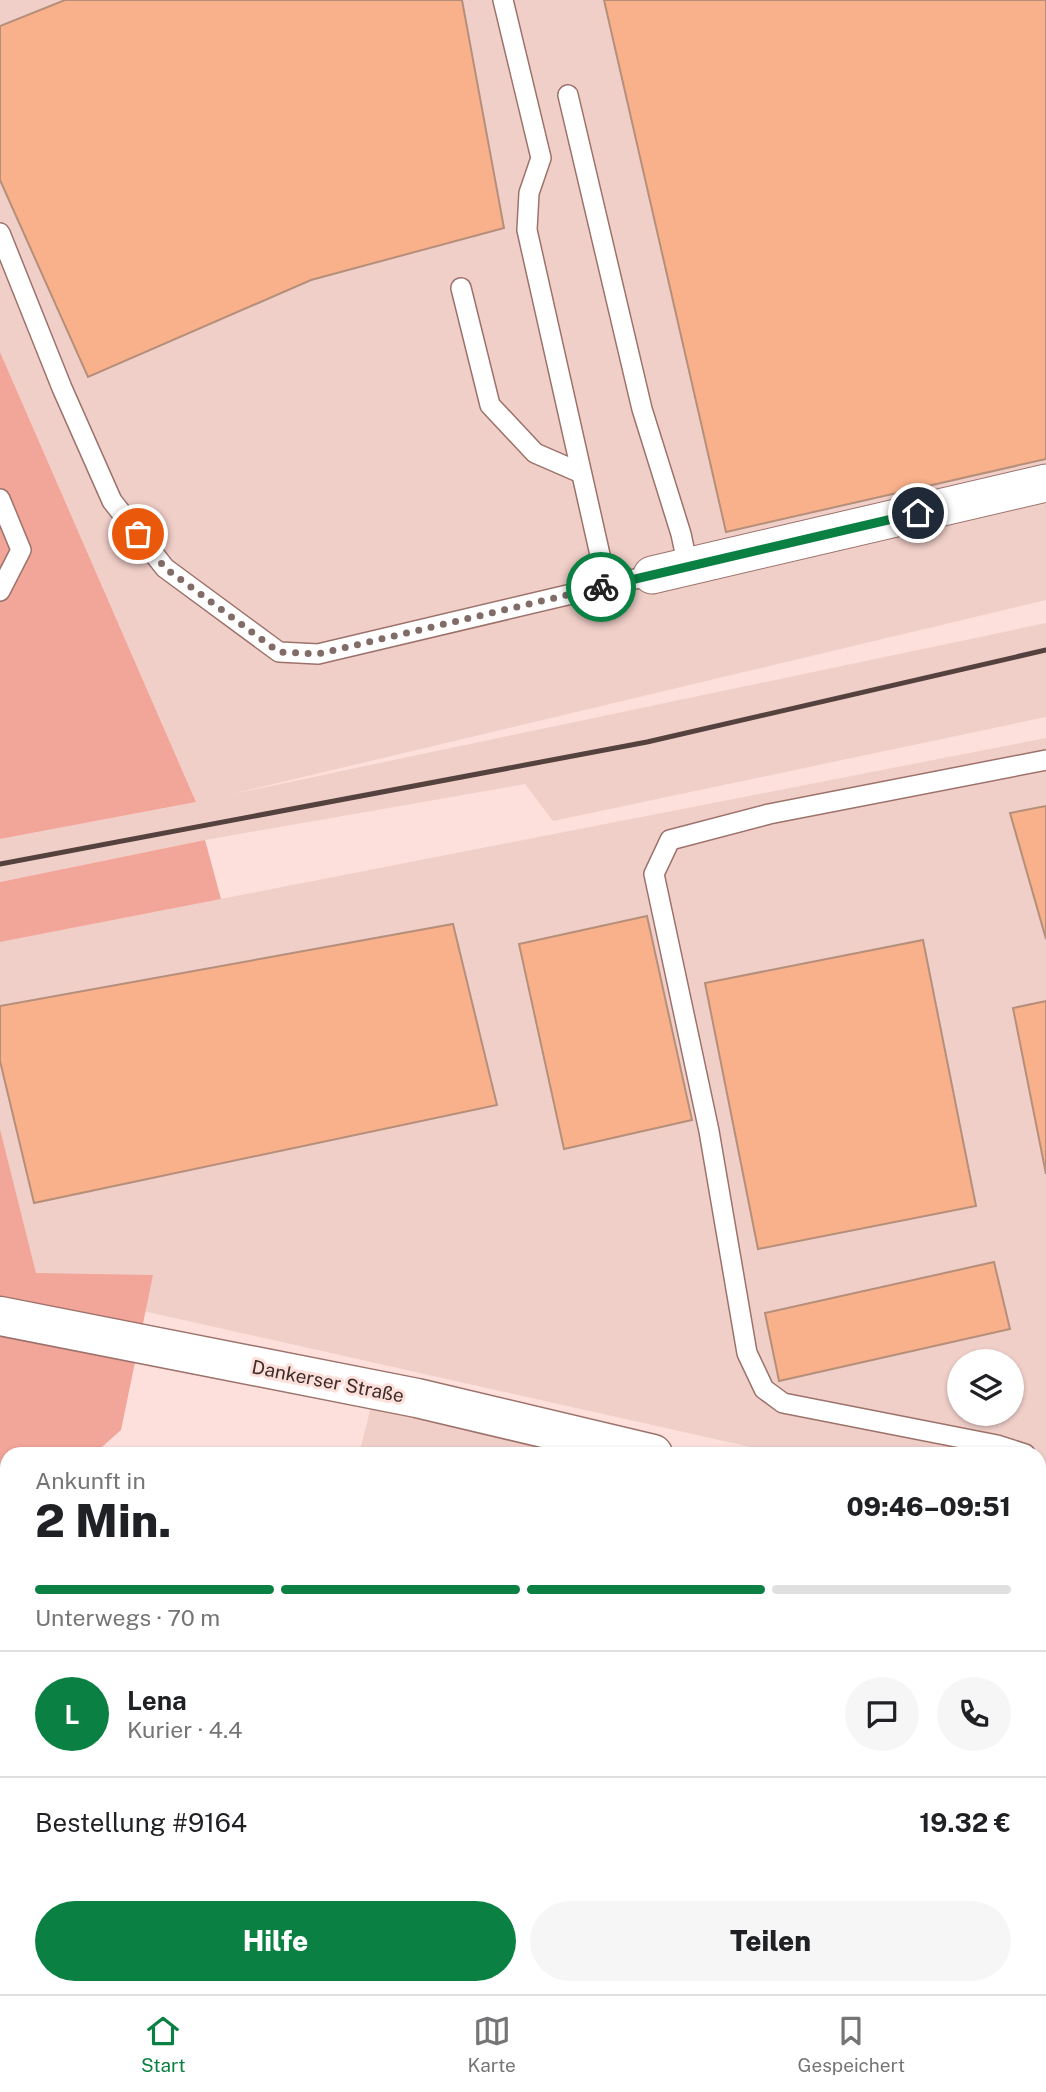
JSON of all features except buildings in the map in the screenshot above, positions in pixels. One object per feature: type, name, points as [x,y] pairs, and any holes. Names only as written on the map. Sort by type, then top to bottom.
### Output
[{"type":"main road","name":"Dankerser Straße","points":[[0,1316],[417,1398],[624,1447]]},
{"type":"street","points":[[652,575],[1046,483]]},
{"type":"lane","points":[[503,0],[541,158],[529,193],[527,230],[607,586]]},
{"type":"lane","points":[[568,95],[642,409],[681,534],[688,567]]},
{"type":"lane","points":[[0,233],[62,388],[112,501],[165,568],[279,652],[318,654],[652,575]]},
{"type":"lane","points":[[461,288],[490,405],[535,453],[581,473]]},
{"type":"lane","points":[[0,499],[21,550],[0,590]]},
{"type":"lane","points":[[1000,1447],[783,1403],[764,1389],[747,1353],[709,1131],[654,874],[670,840],[769,814],[1046,760]]},
{"type":"shaded area","points":[[0,0],[1046,0],[1046,600],[232,794],[1046,623],[1046,717],[553,821],[525,784],[205,840],[0,882],[0,839],[196,802],[0,352]]},
{"type":"shaded area","points":[[0,352],[196,802],[0,839]]},
{"type":"shaded area","points":[[1046,738],[1046,1447],[751,1447],[0,1279],[0,942]]},
{"type":"shaded area","points":[[205,840],[221,899],[0,942],[0,882]]},
{"type":"shaded area","points":[[0,1129],[36,1273],[153,1275],[121,1430],[102,1447],[0,1447]]},
{"type":"shaded area","points":[[374,1395],[580,1447],[361,1447]]},
{"type":"railway","points":[[0,864],[647,742],[1046,650]]},
{"type":"way so far","points":[[138,534],[165,568],[279,652],[318,654],[601,587]]},
{"type":"route","points":[[601,587],[918,513]]}]
